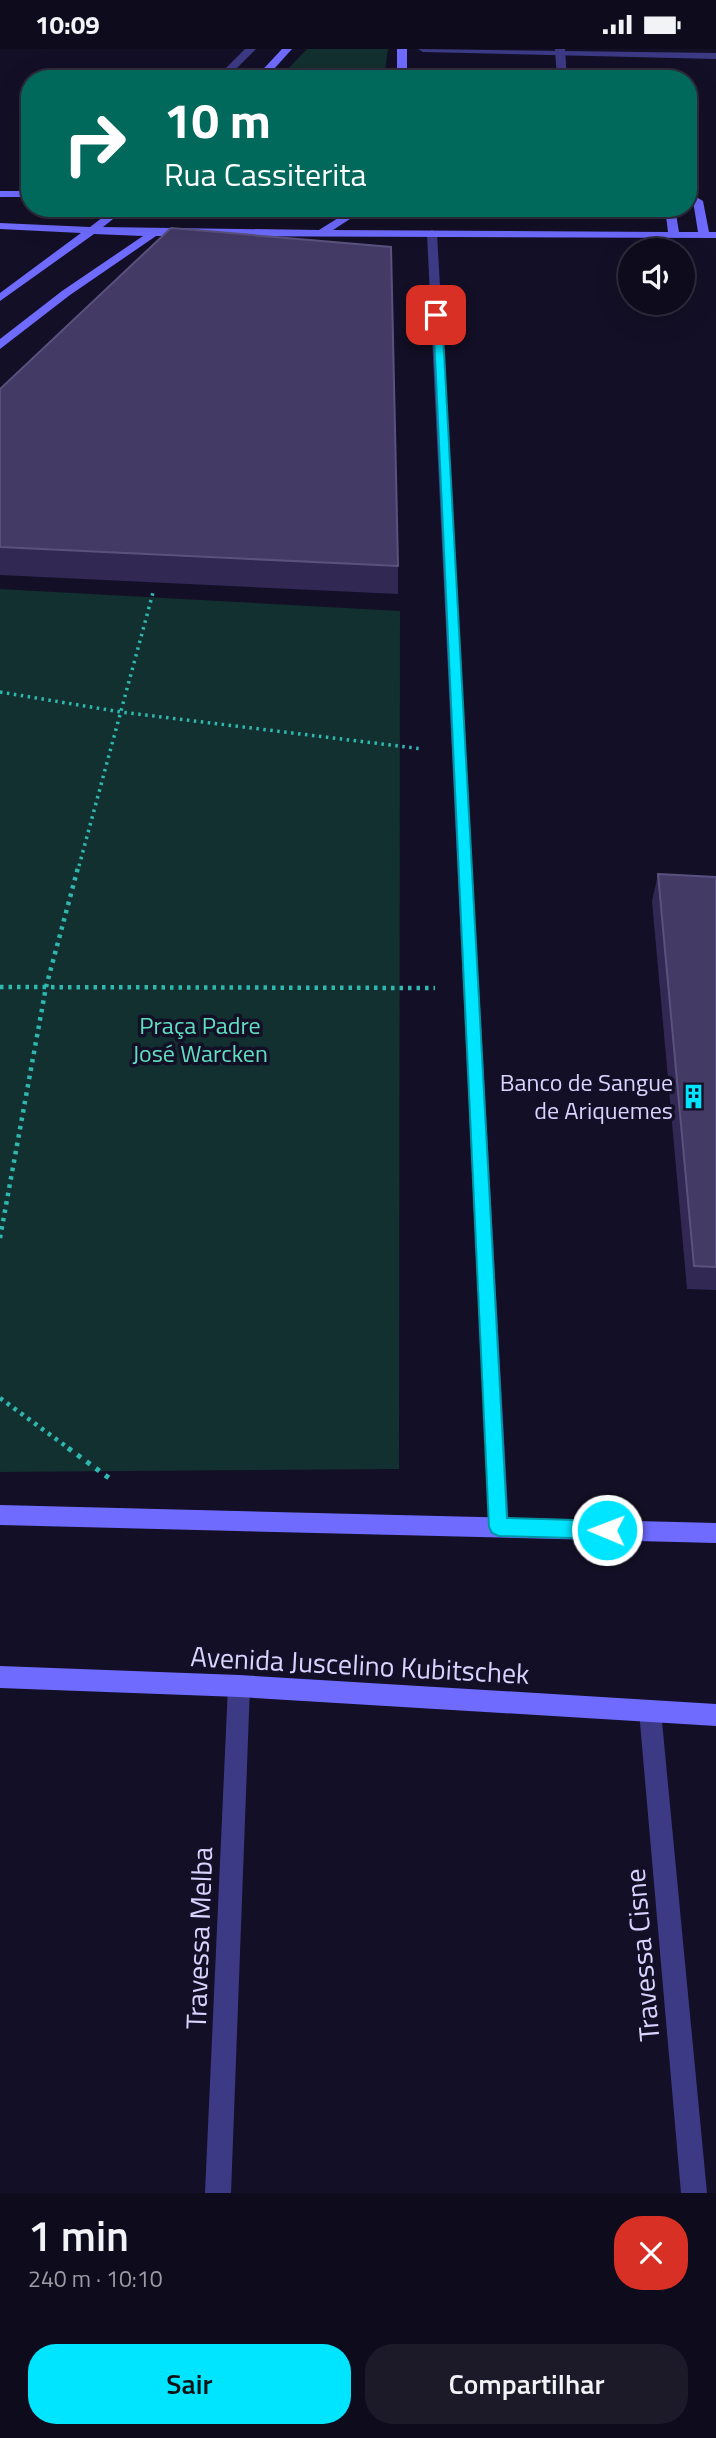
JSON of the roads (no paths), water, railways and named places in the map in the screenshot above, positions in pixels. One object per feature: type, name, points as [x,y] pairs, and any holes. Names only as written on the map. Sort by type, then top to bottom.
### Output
[{"type":"main road","points":[[267,70],[287,49]]},
{"type":"main road","points":[[401,49],[402,70]]},
{"type":"main road","points":[[0,194],[21,194]]},
{"type":"main road","points":[[0,226],[155,233],[710,235],[698,201]]},
{"type":"main road","points":[[0,298],[109,217]]},
{"type":"main road","points":[[323,232],[347,217]]},
{"type":"main road","points":[[671,217],[674,236]]},
{"type":"main road","points":[[0,345],[66,293],[155,233]]},
{"type":"main road","points":[[0,1515],[716,1533]]},
{"type":"main road","name":"Avenida Juscelino Kubitschek","points":[[0,1677],[239,1686],[716,1715]]},
{"type":"street","points":[[229,70],[251,49]]},
{"type":"street","points":[[423,49],[716,56]]},
{"type":"street","points":[[560,51],[561,70]]},
{"type":"street","points":[[432,233],[499,1527]]},
{"type":"street","name":"Travessa Melba","points":[[218,2193],[239,1686]]},
{"type":"street","name":"Travessa Cisne","points":[[650,1711],[694,2193]]},
{"type":"place","name":"Banco de Sangue de Ariquemes","points":[[693,1097]]},
{"type":"park label","name":"Praça Padre José Warcken","points":[[200,1040]]}]
